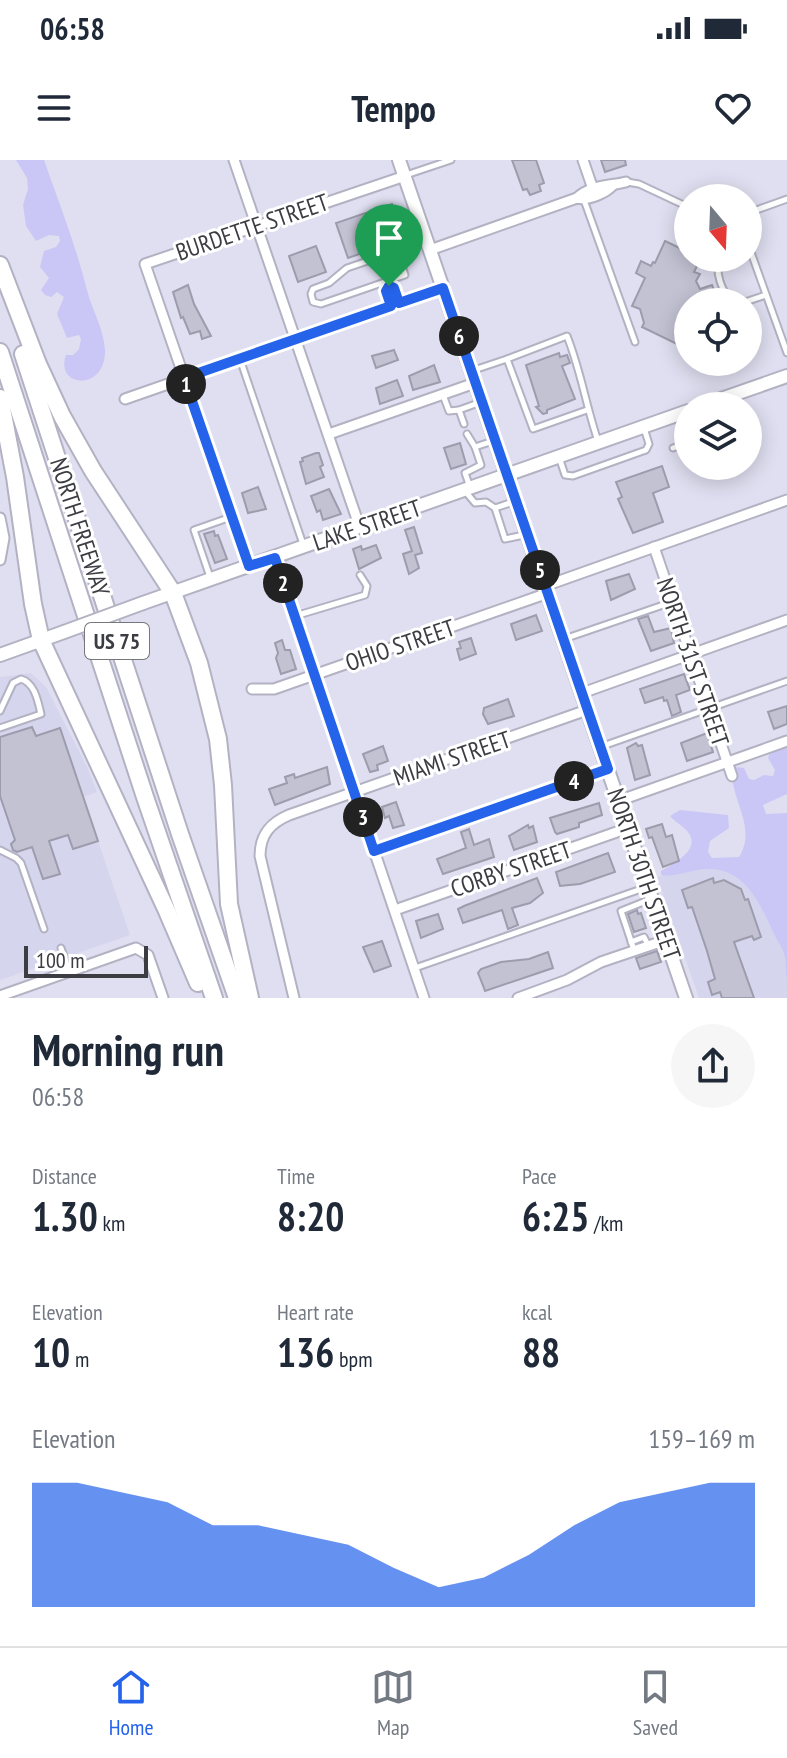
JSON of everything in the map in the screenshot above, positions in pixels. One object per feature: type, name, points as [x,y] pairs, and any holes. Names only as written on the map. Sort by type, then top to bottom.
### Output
[{"type":"highway","points":[[0,265],[41,372],[66,425],[173,593],[199,663],[218,739],[230,911],[250,998]]},
{"type":"highway","name":"NORTH FREEWAY","points":[[0,282],[180,834],[237,998]]},
{"type":"highway","name":"NORTH FREEWAY","points":[[0,352],[214,998]]},
{"type":"highway","points":[[0,398],[41,640],[204,998]]},
{"type":"main road","name":"NORTH 30TH STREET","points":[[399,160],[686,998]]},
{"type":"main road","points":[[741,392],[787,376]]},
{"type":"main road","name":"LAKE STREET","points":[[0,655],[674,416]]},
{"type":"street","points":[[234,160],[360,528]]},
{"type":"street","points":[[583,160],[593,189]]},
{"type":"street","name":"BURDETTE STREET","points":[[184,378],[145,264],[405,176]]},
{"type":"street","points":[[581,199],[581,194],[593,189],[626,182]]},
{"type":"street","points":[[430,250],[607,191],[613,185]]},
{"type":"street","points":[[125,399],[443,288]]},
{"type":"street","points":[[329,434],[443,394],[473,377]]},
{"type":"street","points":[[184,378],[249,566]]},
{"type":"street","name":"OHIO STREET","points":[[252,689],[274,689],[314,675],[787,500]]},
{"type":"street","points":[[0,518],[4,538],[0,560]]},
{"type":"street","name":"NORTH 31ST STREET","points":[[654,547],[732,776]]},
{"type":"street","points":[[275,558],[424,998]]},
{"type":"street","points":[[582,693],[787,620]]},
{"type":"street","name":"MIAMI STREET","points":[[294,998],[260,856],[262,840],[273,824],[289,815],[587,710]]},
{"type":"street","points":[[618,801],[787,741]]},
{"type":"street","name":"CORBY STREET","points":[[395,910],[628,828]]},
{"type":"street","points":[[518,998],[572,978],[632,946],[648,946],[666,940]]},
{"type":"street","points":[[0,996],[133,949],[142,950],[149,957],[163,998]]},
{"type":"lane","points":[[405,176],[451,160]]},
{"type":"lane","points":[[626,182],[639,184],[674,200]]},
{"type":"lane","points":[[581,199],[635,342]]},
{"type":"lane","points":[[762,208],[787,199]]},
{"type":"lane","points":[[388,284],[321,304],[313,302],[311,294],[313,289],[329,283],[347,268],[397,251],[405,275],[388,284],[386,291],[395,304]]},
{"type":"lane","points":[[758,272],[787,353]]},
{"type":"lane","points":[[762,296],[766,295]]},
{"type":"lane","points":[[473,377],[507,359],[567,336],[578,363],[587,410],[599,443]]},
{"type":"lane","points":[[239,358],[304,547]]},
{"type":"lane","points":[[507,359],[533,429],[587,410]]},
{"type":"lane","points":[[443,394],[449,411],[482,402]]},
{"type":"lane","points":[[459,410],[464,424]]},
{"type":"lane","points":[[559,457],[565,475],[573,476],[646,450],[649,444],[643,427]]},
{"type":"lane","points":[[467,434],[481,465],[465,473],[475,503],[486,502],[495,508],[505,539],[527,534]]},
{"type":"lane","points":[[475,447],[495,440]]},
{"type":"lane","points":[[495,508],[516,501]]},
{"type":"lane","points":[[211,580],[194,530],[232,516]]},
{"type":"lane","points":[[294,616],[365,595],[367,586],[360,575]]},
{"type":"lane","points":[[563,639],[672,601]]},
{"type":"lane","points":[[0,711],[13,683],[21,679],[28,682],[33,690],[41,714],[0,728]]},
{"type":"lane","points":[[600,747],[787,681]]},
{"type":"lane","points":[[374,851],[608,769]]},
{"type":"lane","points":[[0,850],[20,861],[44,929]]},
{"type":"lane","points":[[632,946],[621,911],[650,893]]},
{"type":"lane","points":[[414,968],[650,893]]},
{"type":"lane","points":[[61,948],[69,971]]},
{"type":"shaded area","points":[[16,160],[44,160],[73,241],[105,350],[103,364],[90,379],[73,379],[64,366],[66,355],[73,355],[79,349],[81,339],[79,335],[67,338],[57,314],[64,297],[57,292],[51,297],[41,290],[49,278],[40,267],[44,251],[56,247],[59,236],[49,235],[36,241],[26,226],[23,205],[28,189],[27,178]]},
{"type":"shaded area","points":[[31,673],[46,687],[97,792],[83,797],[130,935],[0,980],[0,677]]},
{"type":"shaded area","points":[[787,744],[787,794],[763,805],[766,814],[787,813],[787,979],[782,948],[757,900],[742,882],[722,871],[704,869],[667,876],[661,875],[661,871],[686,854],[692,842],[685,829],[670,816],[680,810],[728,815],[729,828],[710,841],[708,852],[712,858],[739,857],[746,836],[732,773],[737,767],[744,768],[749,779],[773,776],[775,770],[769,755]]},
{"type":"shaded area","points":[[704,862],[743,863],[787,921],[787,998],[699,998],[657,877]]},
{"type":"building","points":[[512,160],[536,160],[544,183],[539,185],[541,191],[530,195],[527,189],[523,190]]},
{"type":"building","points":[[601,160],[625,160],[626,165],[605,172]]},
{"type":"building","points":[[392,204],[403,238],[387,244],[389,248],[348,258],[336,223]]},
{"type":"building","points":[[665,241],[674,245],[674,272],[700,274],[696,281],[700,288],[674,288],[674,343],[642,327],[644,323],[640,309],[632,306],[645,278],[636,273],[641,261],[651,266]]},
{"type":"building","points":[[316,246],[326,272],[298,282],[289,256]]},
{"type":"building","points":[[188,285],[211,336],[202,339],[200,331],[190,334],[181,318],[173,292]]},
{"type":"building","points":[[394,350],[398,360],[376,368],[372,356]]},
{"type":"building","points":[[559,353],[560,357],[567,355],[570,363],[562,366],[575,399],[543,414],[536,407],[539,406],[526,365]]},
{"type":"building","points":[[434,365],[440,382],[413,390],[409,376]]},
{"type":"building","points":[[397,380],[403,396],[380,404],[376,388]]},
{"type":"building","points":[[460,443],[466,464],[451,469],[444,448]]},
{"type":"building","points":[[319,453],[323,465],[320,467],[324,477],[306,484],[300,462],[302,458]]},
{"type":"building","points":[[662,466],[669,487],[653,493],[663,522],[633,533],[618,499],[622,497],[616,482]]},
{"type":"building","points":[[258,487],[266,509],[248,513],[242,493]]},
{"type":"building","points":[[329,489],[341,514],[323,520],[311,496]]},
{"type":"building","points":[[414,527],[422,553],[415,555],[419,568],[409,574],[403,554],[412,551],[405,530]]},
{"type":"building","points":[[214,531],[227,559],[215,563],[204,534]]},
{"type":"building","points":[[376,545],[381,558],[359,569],[353,549],[361,546],[362,550]]},
{"type":"building","points":[[629,574],[635,589],[611,600],[606,581]]},
{"type":"building","points":[[536,615],[542,631],[516,640],[511,624]]},
{"type":"building","points":[[648,616],[654,632],[671,628],[674,643],[651,651],[638,619]]},
{"type":"building","points":[[471,638],[476,654],[460,660],[459,642]]},
{"type":"building","points":[[282,640],[285,650],[290,650],[296,669],[281,674],[275,643]]},
{"type":"building","points":[[684,674],[690,690],[676,695],[681,712],[672,716],[663,697],[645,703],[640,689]]},
{"type":"building","points":[[508,699],[514,716],[488,724],[483,714],[484,708]]},
{"type":"building","points":[[787,706],[787,724],[774,729],[768,712]]},
{"type":"building","points":[[32,727],[36,736],[60,728],[98,841],[73,849],[68,835],[49,841],[60,874],[43,879],[32,847],[17,852],[13,850],[11,844],[15,840],[0,796],[0,737]]},
{"type":"building","points":[[707,733],[713,752],[687,761],[681,743]]},
{"type":"building","points":[[636,743],[642,745],[650,775],[635,780],[627,748]]},
{"type":"building","points":[[383,746],[388,761],[377,765],[378,770],[370,772],[363,754]]},
{"type":"building","points":[[327,767],[330,784],[275,805],[269,789],[287,783],[285,777],[294,774],[295,778]]},
{"type":"building","points":[[396,802],[404,825],[393,828],[389,816],[385,818],[382,807]]},
{"type":"building","points":[[599,803],[602,815],[579,823],[579,827],[555,832],[550,818]]},
{"type":"building","points":[[662,824],[666,837],[672,835],[679,861],[663,867],[646,829]]},
{"type":"building","points":[[528,825],[529,828],[533,826],[537,842],[514,850],[509,836]]},
{"type":"building","points":[[469,829],[474,845],[489,839],[494,857],[443,874],[437,859],[466,848],[461,832]]},
{"type":"building","points":[[608,853],[615,872],[580,884],[560,886],[556,872]]},
{"type":"building","points":[[537,878],[543,893],[530,903],[512,908],[518,925],[508,929],[502,910],[463,923],[458,909]]},
{"type":"building","points":[[713,878],[714,883],[724,880],[741,889],[745,900],[748,899],[761,937],[754,940],[752,936],[734,942],[754,998],[722,998],[720,992],[712,995],[708,982],[715,979],[707,951],[692,907],[688,908],[682,890]]},
{"type":"building","points":[[637,910],[646,928],[634,932],[628,914]]},
{"type":"building","points":[[438,914],[443,929],[421,938],[416,921]]},
{"type":"building","points":[[382,941],[391,966],[374,972],[363,947]]},
{"type":"building","points":[[657,951],[661,962],[640,969],[636,958]]},
{"type":"building","points":[[548,952],[553,968],[485,991],[478,973],[481,969]]},
{"type":"route","points":[[389,286],[394,288],[399,303],[443,288],[608,769],[374,851],[275,558],[249,566],[184,378],[391,306],[386,291],[389,286]]}]
